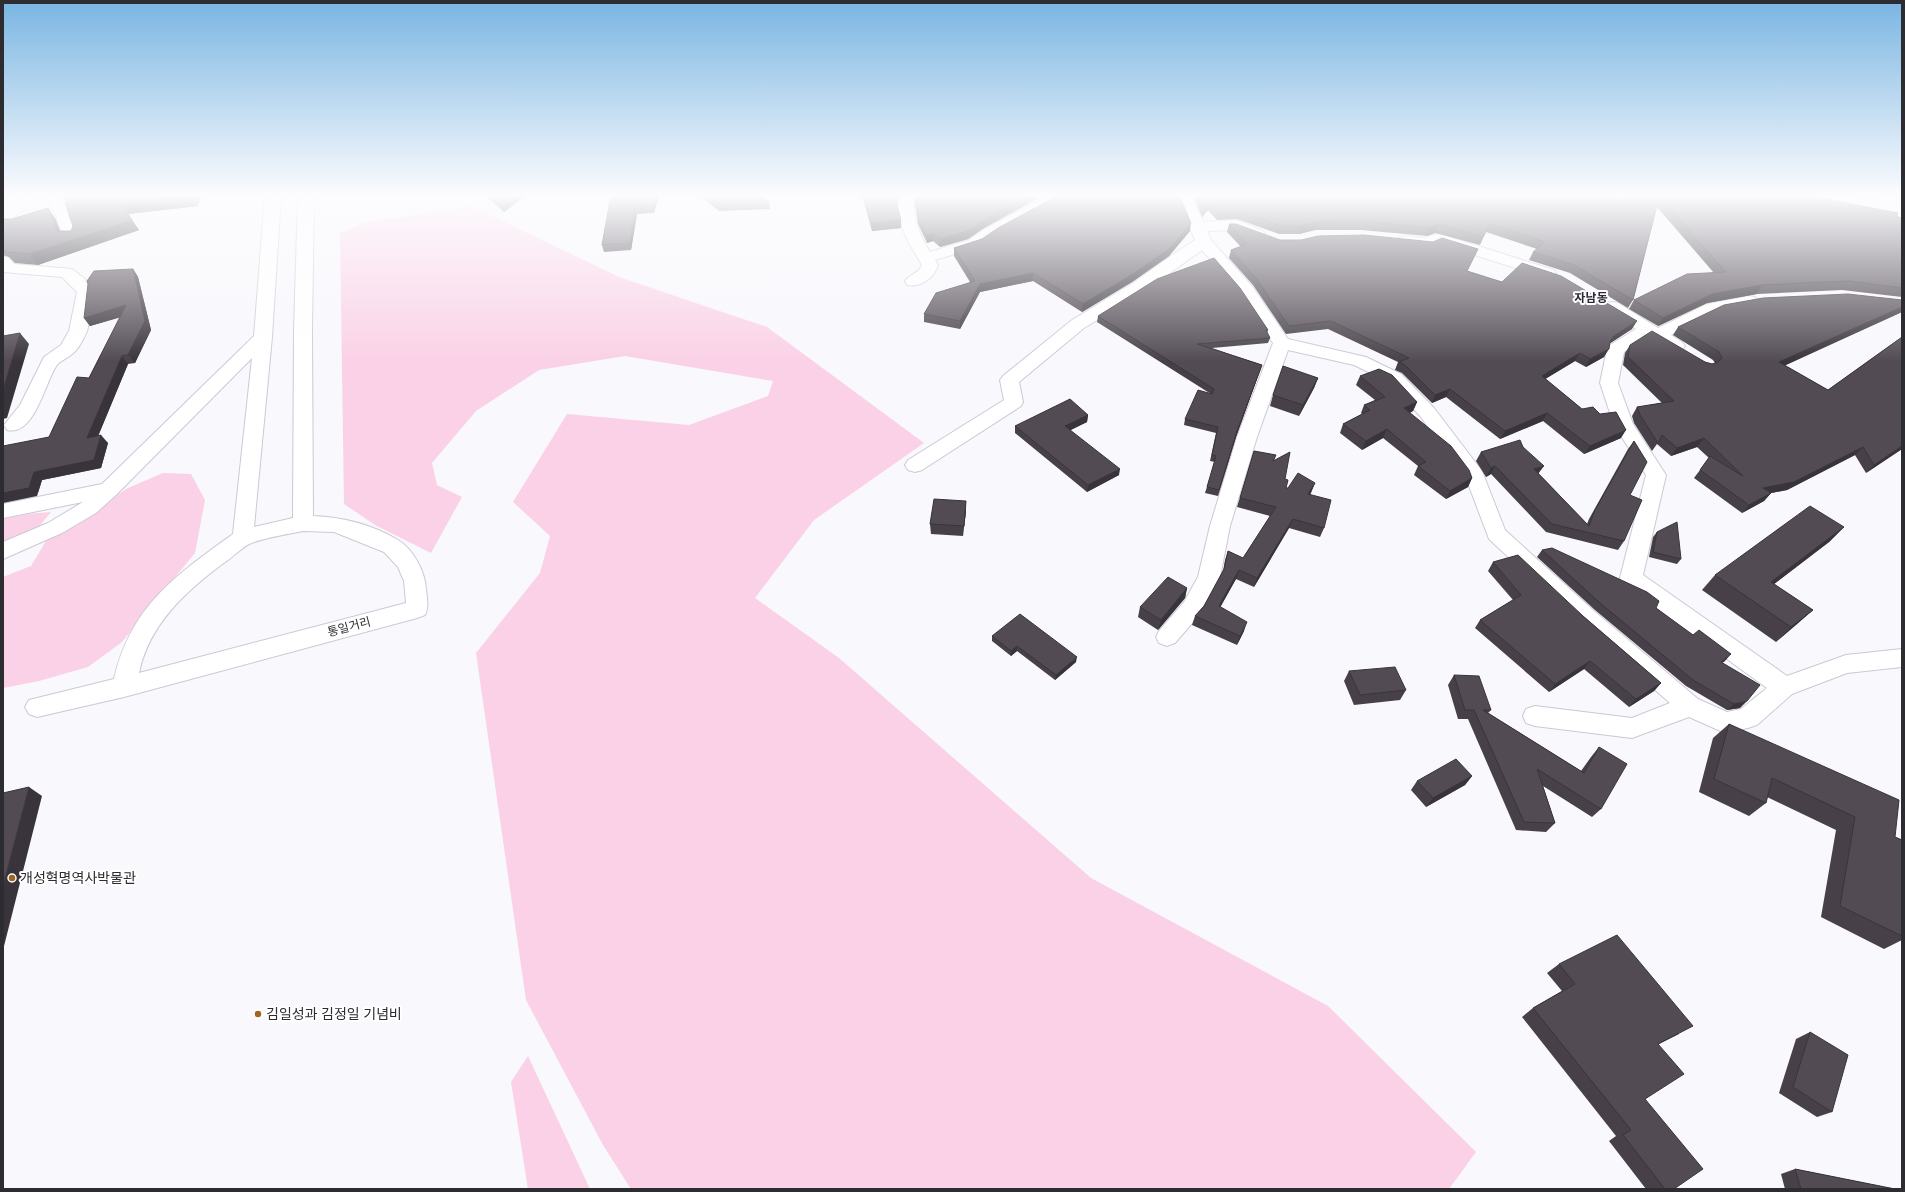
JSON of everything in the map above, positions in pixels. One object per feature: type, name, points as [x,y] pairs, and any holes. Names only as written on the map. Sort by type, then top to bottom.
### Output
[{"type":"street","points":[[243,538],[263,337],[269,251]]},
{"type":"street","points":[[303,523],[303,330],[305,251]]},
{"type":"street","points":[[913,282],[927,273],[930,265],[922,251]]},
{"type":"street","points":[[926,258],[950,251]]},
{"type":"street","points":[[915,466],[1014,402],[1009,380],[1078,324],[1139,287],[1181,256],[1186,251]]},
{"type":"street","points":[[1213,251],[1246,290],[1282,343],[1360,361],[1395,378],[1427,412],[1475,476],[1496,534],[1586,617],[1690,706],[1725,723],[1748,718],[1784,687],[1846,664],[1902,658]]},
{"type":"street","points":[[1477,251],[1563,278]]},
{"type":"street","points":[[3,261],[9,269],[66,272],[78,282],[85,292],[78,331],[68,349],[50,361],[28,407],[14,425]]},
{"type":"street","points":[[1595,297],[1688,354]]},
{"type":"street","points":[[1765,300],[1713,308],[1652,332],[1616,349],[1608,383],[1624,425],[1656,475],[1631,578],[1784,687]]},
{"type":"street","points":[[3,551],[60,525],[89,508],[263,337]]},
{"type":"street","points":[[1167,637],[1192,608],[1209,577],[1220,526],[1247,437],[1282,343]]},
{"type":"street","points":[[3,511],[110,489]]},
{"type":"street","name":"통일거리","points":[[37,707],[124,687],[417,609],[415,582],[407,563],[390,546],[359,532],[335,524],[303,523],[243,538],[199,570],[168,598],[144,630],[131,656],[124,687]]},
{"type":"street","points":[[1535,716],[1632,728],[1690,706]]},
{"type":"shaded area","points":[[340,251],[564,251],[619,277],[767,327],[924,443],[814,520],[755,598],[839,658],[1091,878],[1328,1006],[1476,1152],[1449,1189],[631,1189],[603,1145],[526,1000],[476,653],[540,573],[550,536],[513,502],[567,414],[689,425],[768,396],[773,381],[625,356],[539,370],[476,411],[432,463],[437,485],[462,497],[431,553],[375,525],[344,504]]},
{"type":"shaded area","points":[[163,473],[191,474],[205,500],[195,553],[122,642],[88,667],[39,681],[3,688],[3,577],[31,566],[46,541],[128,488]]},
{"type":"shaded area","points":[[51,512],[38,528],[3,546],[3,519],[28,514]]},
{"type":"shaded area","points":[[528,1056],[590,1189],[528,1189],[511,1082]]},
{"type":"building","points":[[6,251],[40,251],[30,254]]},
{"type":"building","points":[[956,251],[1166,251],[1133,274],[1083,304],[1033,273],[980,284],[960,321],[924,314],[936,293],[975,281]]},
{"type":"building","points":[[1232,251],[1477,251],[1467,271],[1502,282],[1522,263],[1561,276],[1637,321],[1614,336],[1610,341],[1609,349],[1590,359],[1580,353],[1542,376],[1582,409],[1593,407],[1600,414],[1616,412],[1626,430],[1590,446],[1547,413],[1505,431],[1450,389],[1435,395],[1405,365],[1399,362],[1409,358],[1331,321],[1289,326],[1255,277]]},
{"type":"building","points":[[1535,251],[1645,251],[1633,300],[1574,265],[1533,252]]},
{"type":"building","points":[[1707,251],[1902,251],[1902,288],[1848,281],[1762,285],[1712,294],[1663,318],[1634,300],[1687,274],[1726,272]]},
{"type":"building","points":[[1214,258],[1240,288],[1268,330],[1266,330],[1270,338],[1197,344],[1262,365],[1237,431],[1219,490],[1207,487],[1216,456],[1212,455],[1218,427],[1185,419],[1198,390],[1212,394],[1214,389],[1098,316],[1157,279]]},
{"type":"building","points":[[133,269],[145,321],[128,355],[122,356],[87,438],[101,435],[94,460],[34,472],[29,488],[3,493],[3,446],[49,437],[77,377],[89,378],[126,305],[84,318],[88,284],[87,281],[94,271]]},
{"type":"building","points":[[1848,294],[1902,300],[1902,307],[1779,362],[1828,390],[1902,337],[1902,446],[1874,465],[1863,447],[1794,482],[1763,488],[1771,493],[1749,505],[1700,470],[1710,456],[1743,476],[1704,438],[1677,448],[1662,435],[1658,443],[1640,415],[1637,407],[1674,401],[1628,357],[1630,345],[1652,331],[1705,362],[1712,364],[1718,362],[1722,358],[1719,352],[1678,327],[1724,305],[1763,298]]},
{"type":"building","points":[[20,333],[3,390],[3,336]]},
{"type":"building","points":[[1283,366],[1318,378],[1303,405],[1273,395]]},
{"type":"building","points":[[1379,369],[1392,375],[1417,402],[1404,408],[1451,446],[1469,470],[1472,478],[1450,491],[1418,466],[1426,462],[1387,429],[1366,441],[1343,424],[1370,410],[1364,405],[1385,397],[1360,376]]},
{"type":"building","points":[[1070,399],[1088,415],[1065,426],[1120,469],[1088,485],[1015,426]]},
{"type":"building","points":[[1520,440],[1523,447],[1544,466],[1534,469],[1589,526],[1595,510],[1634,441],[1647,462],[1630,495],[1642,500],[1624,541],[1552,524],[1495,466],[1491,468],[1481,452]]},
{"type":"building","points":[[1254,451],[1276,455],[1273,461],[1290,452],[1285,479],[1288,480],[1286,488],[1288,488],[1298,473],[1315,483],[1308,494],[1331,500],[1324,528],[1293,519],[1257,578],[1239,570],[1219,606],[1247,622],[1240,636],[1195,616],[1204,606],[1224,569],[1228,551],[1243,558],[1276,507],[1240,498]]},
{"type":"building","points":[[934,499],[966,501],[964,526],[930,524]]},
{"type":"building","points":[[1810,506],[1844,527],[1771,582],[1813,610],[1791,627],[1715,575]]},
{"type":"building","points":[[1677,522],[1681,559],[1653,552],[1657,532]]},
{"type":"building","points":[[1552,548],[1647,592],[1659,601],[1656,608],[1693,635],[1699,630],[1731,654],[1721,662],[1760,685],[1747,701],[1734,704],[1693,680],[1600,603],[1542,550]]},
{"type":"building","points":[[1518,555],[1583,616],[1661,683],[1636,699],[1590,661],[1555,684],[1480,620],[1521,595],[1493,562]]},
{"type":"building","points":[[1168,577],[1187,588],[1161,620],[1140,607]]},
{"type":"building","points":[[1020,614],[1077,657],[1056,675],[1017,646],[1011,651],[992,636]]},
{"type":"building","points":[[1395,667],[1406,690],[1360,695],[1349,671]]},
{"type":"building","points":[[1454,675],[1479,676],[1491,710],[1483,710],[1584,773],[1599,747],[1627,764],[1601,809],[1537,769],[1555,823],[1524,822],[1474,710],[1465,710]]},
{"type":"building","points":[[1729,724],[1899,800],[1895,837],[1902,840],[1902,936],[1840,906],[1855,817],[1772,778],[1766,803],[1714,779]]},
{"type":"building","points":[[1456,759],[1472,776],[1433,798],[1417,781]]},
{"type":"building","points":[[29,787],[3,886],[3,793]]},
{"type":"building","points":[[1617,935],[1693,1026],[1658,1044],[1684,1074],[1645,1099],[1703,1169],[1674,1189],[1665,1189],[1623,1135],[1631,1130],[1533,1008],[1575,984],[1559,964]]},
{"type":"building","points":[[1810,1032],[1848,1055],[1832,1112],[1793,1087]]},
{"type":"building","points":[[1795,1169],[1895,1189],[1801,1189]]},
{"type":"place","name":"개성혁명역사박물관","points":[[12,878]]},
{"type":"place","name":"김일성과 김정일 기념비","points":[[258,1014]]},
{"type":"district","name":"자남동","points":[[1591,298]]}]
